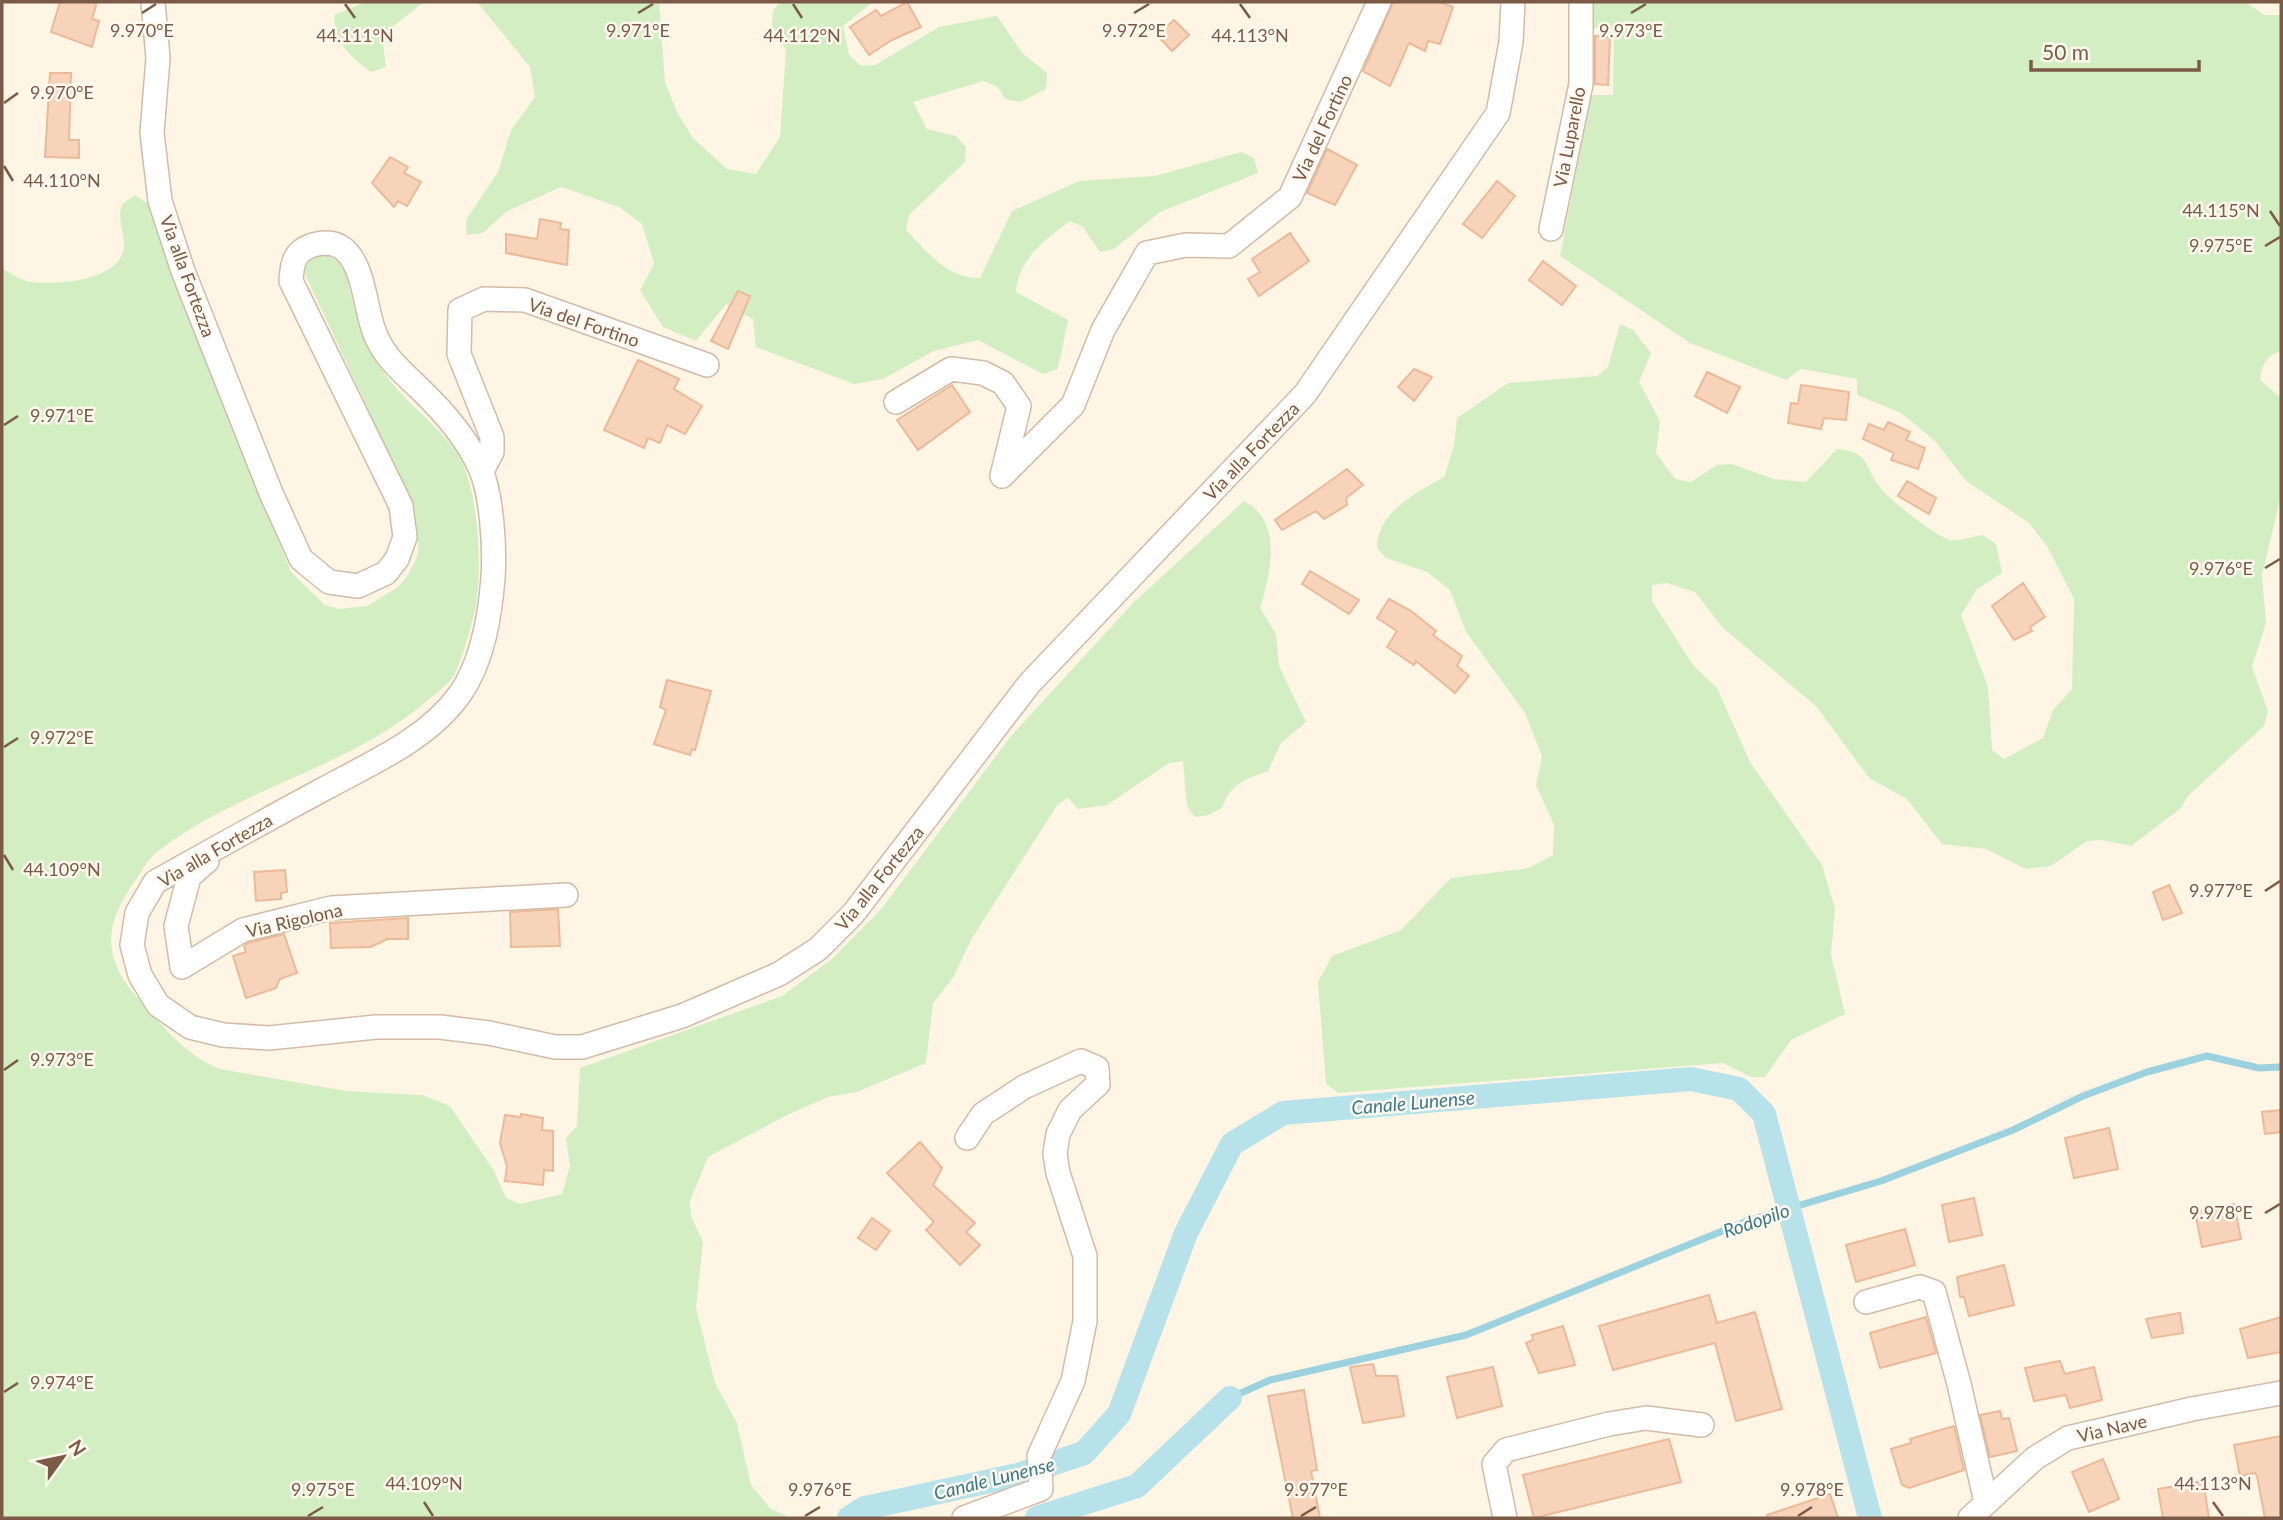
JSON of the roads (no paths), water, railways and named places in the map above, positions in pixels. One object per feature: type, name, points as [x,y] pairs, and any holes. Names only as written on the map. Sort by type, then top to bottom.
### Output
[{"type":"street","name":"Via alla Fortezza","points":[[153,2],[158,58],[152,133],[160,201],[188,283],[271,493],[301,559],[329,582],[358,586],[386,573],[397,559],[405,537],[401,506],[291,281],[292,260],[303,248],[325,242],[342,247],[357,263],[371,324],[381,349],[467,441],[482,471],[494,563],[491,606],[479,656],[461,693],[432,724],[382,758],[155,882],[137,913],[132,945],[140,975],[158,1005],[190,1027],[223,1035],[269,1038],[376,1027],[440,1027],[489,1033],[555,1047],[582,1047],[682,1016],[779,974],[808,956],[853,914],[1029,684],[1305,394],[1498,113],[1511,42],[1513,2]]},
{"type":"street","name":"Via del Fortino","points":[[896,402],[951,369],[983,373],[1003,383],[1019,406],[1002,476],[1073,405],[1103,330],[1147,253],[1186,245],[1229,246],[1290,197],[1379,2]]},
{"type":"street","name":"Via Luparello","points":[[1551,229],[1581,83],[1581,2]]},
{"type":"street","name":"Via del Fortino","points":[[482,471],[492,452],[492,437],[459,355],[460,310],[484,299],[525,300],[707,365]]},
{"type":"street","name":"Via Rigolona","points":[[233,839],[189,877],[176,926],[182,967],[243,930],[331,908],[566,895]]},
{"type":"street","points":[[964,1518],[1041,1489],[1040,1466],[1054,1421],[1073,1381],[1085,1321],[1085,1255],[1058,1173],[1055,1154],[1058,1134],[1070,1110],[1098,1084],[1097,1068],[1093,1063],[1081,1061],[1024,1087],[983,1114],[967,1138]]},
{"type":"street","points":[[1866,1302],[1920,1287],[1934,1293],[1959,1384],[1978,1510]]},
{"type":"street","name":"Via Nave","points":[[1978,1510],[2035,1458],[2068,1438],[2192,1409],[2281,1393]]},
{"type":"street","points":[[1506,1518],[1493,1464],[1506,1450],[1609,1424],[1646,1418],[1702,1425]]},
{"type":"waterway","name":"Rodopilo","points":[[1230,1398],[1270,1380],[1466,1335],[1747,1221],[1881,1181],[2013,1130],[2083,1096],[2147,1072],[2207,1056],[2259,1068],[2281,1067]]},
{"type":"waterway","name":"Canale Lunense","points":[[849,1518],[865,1508],[1018,1475],[1084,1453],[1119,1414],[1186,1233],[1232,1144],[1283,1113],[1691,1079],[1739,1089],[1764,1114],[1870,1518]]},
{"type":"waterway","points":[[1037,1518],[1137,1486],[1230,1398]]}]
